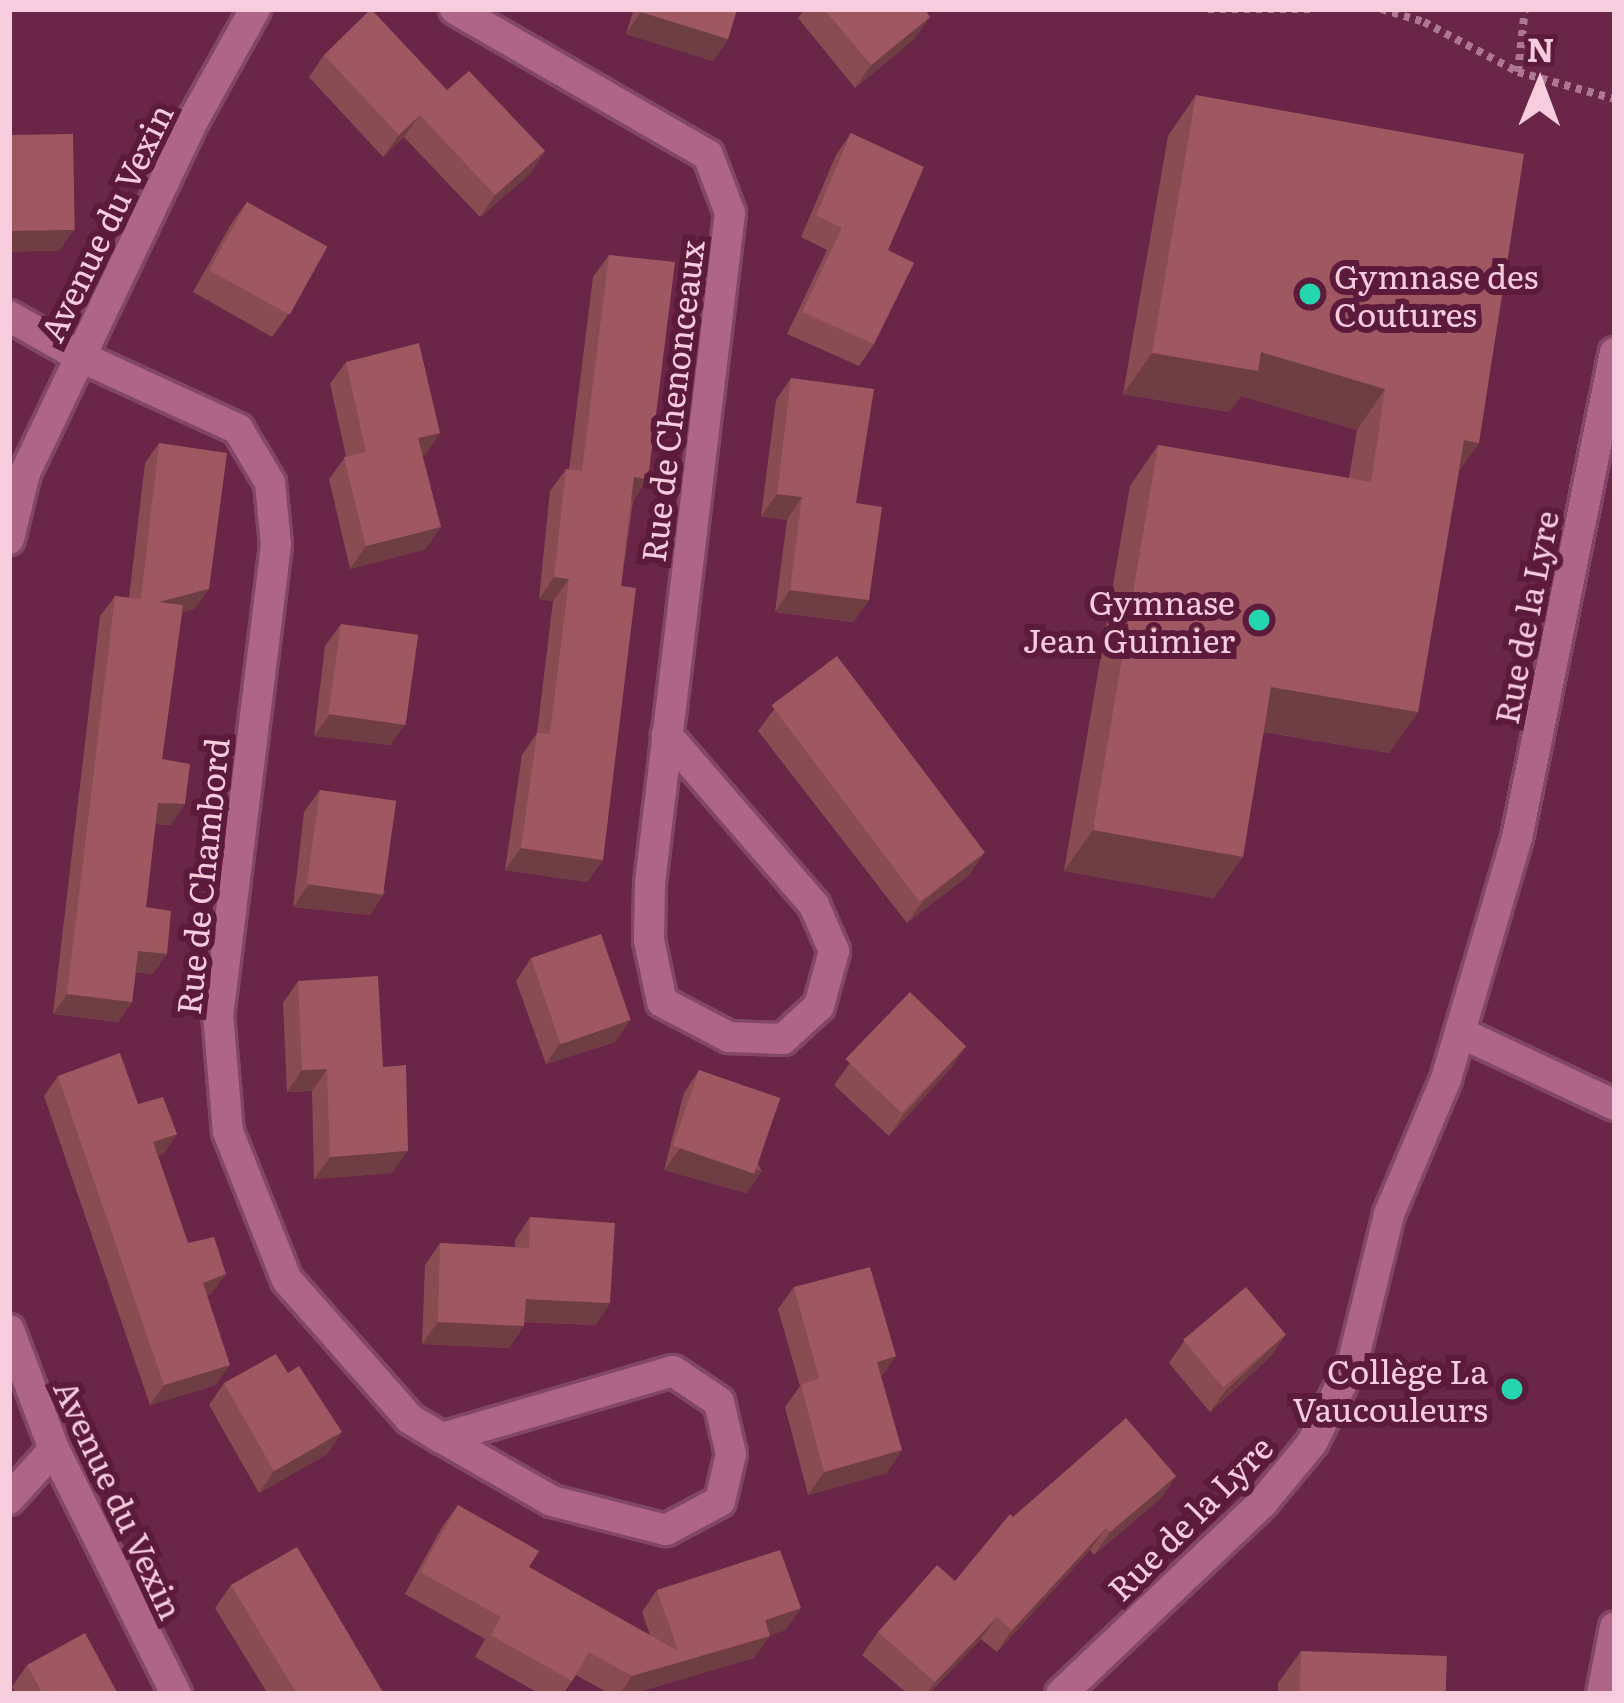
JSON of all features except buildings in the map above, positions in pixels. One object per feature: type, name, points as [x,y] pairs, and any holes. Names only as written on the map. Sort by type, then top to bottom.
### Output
[{"type":"street","name":"Avenue du Vexin","points":[[9,539],[26,473],[195,117],[255,9]]},
{"type":"street","name":"Rue de Chenonceaux","points":[[454,9],[708,155],[730,213],[650,883],[649,940],[662,1002],[729,1037],[783,1039],[819,1006],[834,951],[814,905],[668,735]]},
{"type":"street","name":"Rue de Chambord","points":[[9,316],[81,356],[238,429],[270,483],[276,545],[218,1014],[228,1132],[286,1280],[410,1419],[442,1438],[551,1501],[666,1530],[721,1501],[730,1454],[719,1402],[673,1371],[442,1438]]},
{"type":"street","name":"Rue de la Lyre","points":[[1060,1694],[1263,1502],[1312,1443],[1352,1361],[1389,1214],[1461,1033],[1517,838],[1615,353]]},
{"type":"street","points":[[1461,1033],[1615,1105]]},
{"type":"street","name":"Avenue du Vexin","points":[[9,1330],[54,1449],[176,1694]]},
{"type":"street","points":[[9,1499],[54,1449]]},
{"type":"street","points":[[1602,1694],[1615,1628]]},
{"type":"path","points":[[1208,9],[1314,9]]},
{"type":"path","points":[[1381,9],[1424,22],[1518,72],[1615,99]]},
{"type":"path","points":[[1518,72],[1525,9]]},
{"type":"place","name":"Gymnase des Coutures","points":[[1310,294]]},
{"type":"place","name":"Gymnase Jean Guimier","points":[[1259,620]]},
{"type":"place","name":"Collège La Vaucouleurs","points":[[1512,1389]]}]
